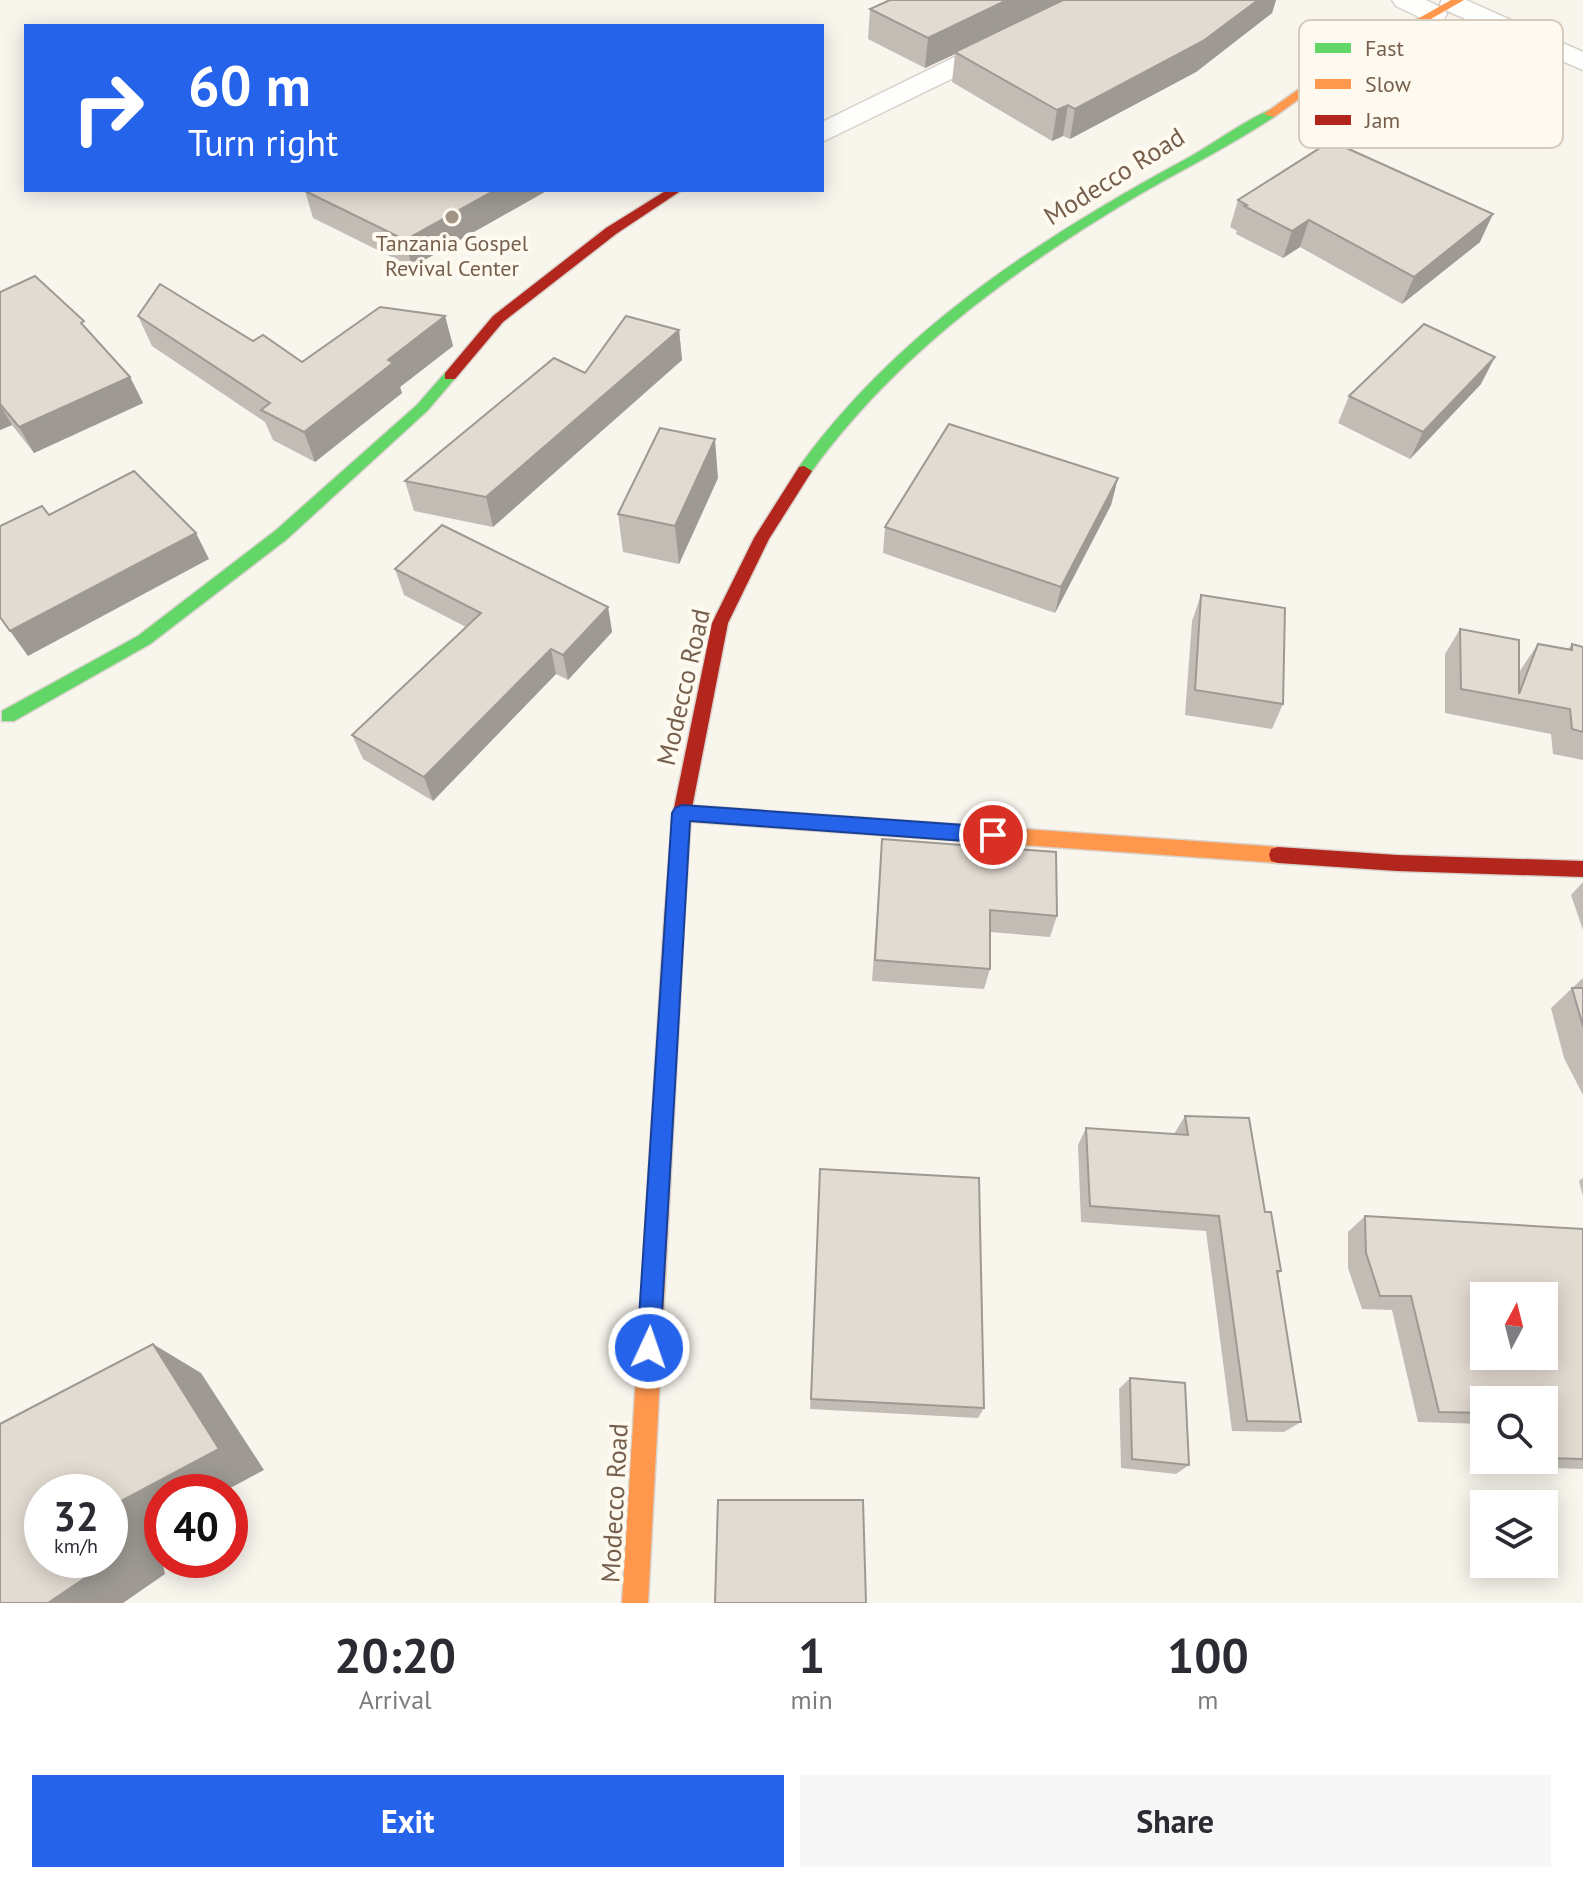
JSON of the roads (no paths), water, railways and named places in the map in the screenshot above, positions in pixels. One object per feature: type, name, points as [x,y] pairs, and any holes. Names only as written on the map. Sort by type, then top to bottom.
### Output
[{"type":"street","points":[[824,132],[1092,0]]},
{"type":"street","points":[[1405,0],[1449,6],[1482,20]]},
{"type":"street","name":"Modecco Road","points":[[1424,20],[1449,6]]},
{"type":"street","points":[[1563,54],[1583,62]]},
{"type":"street","name":"Modecco Road","points":[[635,1603],[668,998],[682,813],[720,623],[762,538],[824,440],[858,401],[951,315],[1031,257],[1156,179],[1263,119],[1299,94]]},
{"type":"street","points":[[8,716],[144,640],[281,535],[422,408],[498,319],[611,231],[673,192]]},
{"type":"street","points":[[682,813],[1397,863],[1583,869]]},
{"type":"place","name":"Tanzania Gospel Revival Center","points":[[452,217]]}]
